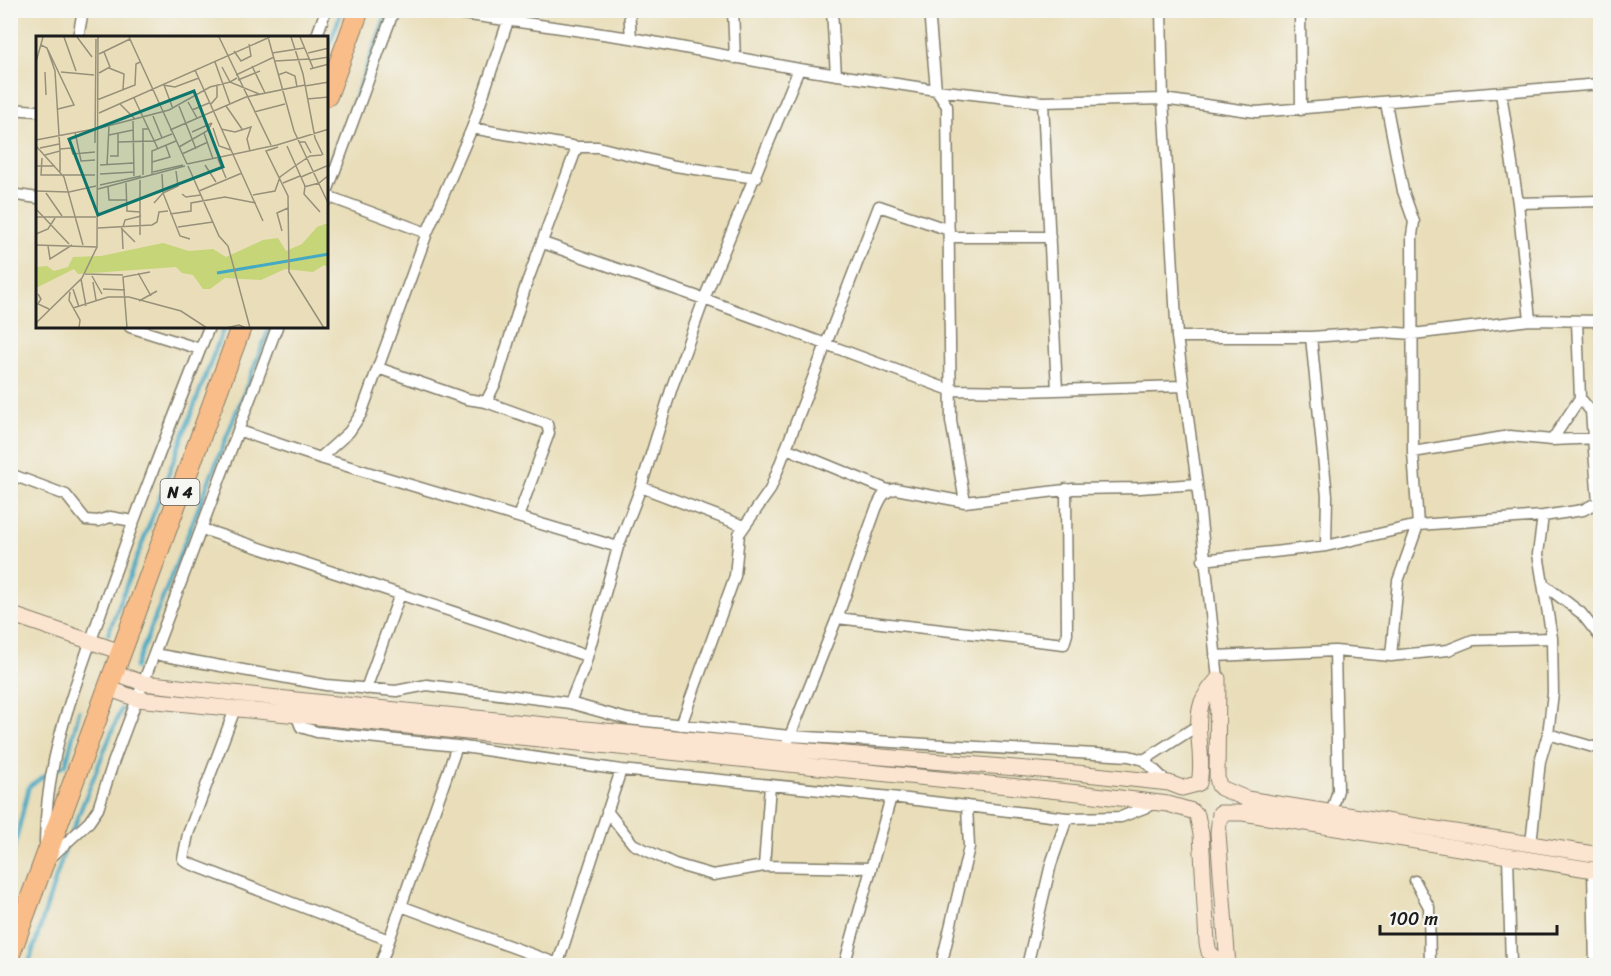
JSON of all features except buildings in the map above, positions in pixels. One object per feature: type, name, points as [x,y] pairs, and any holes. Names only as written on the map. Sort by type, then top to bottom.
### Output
[{"type":"highway","points":[[328,93],[359,10]]},
{"type":"highway","name":"N 4","points":[[10,954],[241,328]]},
{"type":"main road","points":[[10,614],[121,652]]},
{"type":"main road","points":[[1218,679],[1202,701],[1197,726],[1201,770],[1198,784],[1188,799],[1201,834],[1207,943],[1221,964]]},
{"type":"main road","points":[[1218,679],[1217,777],[1226,802],[1220,813],[1218,833],[1221,964]]},
{"type":"main road","points":[[111,680],[296,700],[787,742],[1169,783],[1182,788],[1208,781],[1247,799],[1600,855]]},
{"type":"main road","points":[[111,680],[137,699],[1079,792],[1159,802],[1209,818],[1220,813],[1243,813],[1597,871]]},
{"type":"main road","points":[[1077,773],[1079,792]]},
{"type":"street","points":[[78,36],[82,10]]},
{"type":"street","points":[[317,36],[326,10]]},
{"type":"street","points":[[328,191],[394,10]]},
{"type":"street","points":[[434,10],[631,38],[836,75],[936,90],[1043,102],[1163,99],[1256,112],[1600,84]]},
{"type":"street","points":[[629,10],[631,38]]},
{"type":"street","points":[[733,10],[735,58]]},
{"type":"street","points":[[832,10],[836,75]]},
{"type":"street","points":[[929,10],[936,90],[947,106],[951,421],[965,501]]},
{"type":"street","points":[[1161,10],[1163,99],[1177,337],[1197,484],[1203,560],[1218,679]]},
{"type":"street","points":[[1300,10],[1301,110]]},
{"type":"street","points":[[320,458],[355,424],[427,233],[472,128],[508,21]]},
{"type":"street","points":[[570,703],[618,547],[641,487],[672,387],[704,299],[756,178],[799,69]]},
{"type":"street","points":[[1501,93],[1518,203],[1530,320]]},
{"type":"street","points":[[1043,102],[1057,390]]},
{"type":"street","points":[[1386,103],[1403,191],[1414,222],[1412,235],[1413,452],[1418,525],[1398,581],[1391,656]]},
{"type":"street","points":[[10,109],[36,111]]},
{"type":"street","points":[[472,128],[577,147],[598,147],[675,166],[756,178]]},
{"type":"street","points":[[486,402],[496,382],[526,285],[577,147]]},
{"type":"street","points":[[10,194],[36,198]]},
{"type":"street","points":[[328,194],[427,233]]},
{"type":"street","points":[[1518,203],[1600,201]]},
{"type":"street","points":[[681,724],[735,576],[739,534],[770,489],[879,206],[949,234],[1050,237]]},
{"type":"street","points":[[543,243],[704,299],[950,390],[1057,390],[1182,386]]},
{"type":"street","points":[[1177,337],[1311,337],[1383,332],[1413,334],[1530,320],[1600,321]]},
{"type":"street","points":[[1552,440],[1580,398],[1577,321]]},
{"type":"street","points":[[133,328],[200,349]]},
{"type":"street","points":[[45,862],[46,803],[56,744],[133,521],[209,328]]},
{"type":"street","points":[[45,862],[89,822],[98,809],[137,699],[278,328]]},
{"type":"street","points":[[1311,337],[1327,496],[1326,546]]},
{"type":"street","points":[[378,368],[547,424],[549,433],[518,518]]},
{"type":"street","points":[[1580,398],[1600,422]]},
{"type":"street","points":[[1203,560],[1326,546],[1418,525],[1543,516],[1583,510],[1599,502],[1597,439],[1591,411]]},
{"type":"street","points":[[240,431],[320,458],[618,547]]},
{"type":"street","points":[[1413,452],[1510,436],[1552,440],[1597,439]]},
{"type":"street","points":[[786,448],[888,490],[896,489],[965,501],[1066,489],[1140,488],[1197,484]]},
{"type":"street","points":[[10,474],[66,495],[86,520],[98,521],[110,518],[133,521]]},
{"type":"street","points":[[641,487],[744,526]]},
{"type":"street","points":[[837,618],[1064,644],[1067,634],[1066,489]]},
{"type":"street","points":[[787,742],[837,618],[876,509],[882,496],[888,490]]},
{"type":"street","points":[[1531,844],[1540,761],[1548,734],[1553,693],[1552,638],[1538,554],[1543,516]]},
{"type":"street","points":[[202,529],[586,656]]},
{"type":"street","points":[[1543,584],[1581,613],[1600,638]]},
{"type":"street","points":[[366,689],[399,594]]},
{"type":"street","points":[[1215,656],[1335,651],[1391,656],[1448,651],[1473,640],[1552,638]]},
{"type":"street","points":[[1326,826],[1338,790],[1335,651]]},
{"type":"street","points":[[154,654],[326,686],[396,691],[427,685],[570,703],[627,719],[681,724],[787,742],[1098,752],[1144,759],[1169,783]]},
{"type":"street","points":[[296,700],[294,716],[306,730],[457,746],[621,770],[891,797],[1067,818],[1121,817],[1159,802]]},
{"type":"street","points":[[235,709],[188,834],[183,859],[188,863],[389,940]]},
{"type":"street","points":[[1144,759],[1197,726]]},
{"type":"street","points":[[1548,734],[1600,749]]},
{"type":"street","points":[[380,966],[457,746]]},
{"type":"street","points":[[401,906],[557,965],[621,770]]},
{"type":"street","points":[[764,866],[770,785]]},
{"type":"street","points":[[844,966],[891,797]]},
{"type":"street","points":[[941,966],[969,848],[967,806]]},
{"type":"street","points":[[607,811],[633,844],[675,864],[713,875],[764,866],[870,868]]},
{"type":"street","points":[[1027,966],[1051,864],[1067,818]]},
{"type":"street","points":[[1508,856],[1511,966]]},
{"type":"street","points":[[1595,966],[1597,871]]},
{"type":"street","points":[[1415,881],[1429,907],[1430,966]]},
{"type":"waterway","points":[[328,48],[342,10]]},
{"type":"waterway","points":[[328,171],[388,10]]},
{"type":"waterway","points":[[108,634],[224,328]]},
{"type":"waterway","points":[[135,668],[270,328]]},
{"type":"waterway","points":[[71,834],[121,709]]},
{"type":"waterway","points":[[55,770],[66,764],[79,711]]},
{"type":"waterway","points":[[10,865],[29,786],[49,773]]},
{"type":"waterway","points":[[28,966],[65,849]]}]
